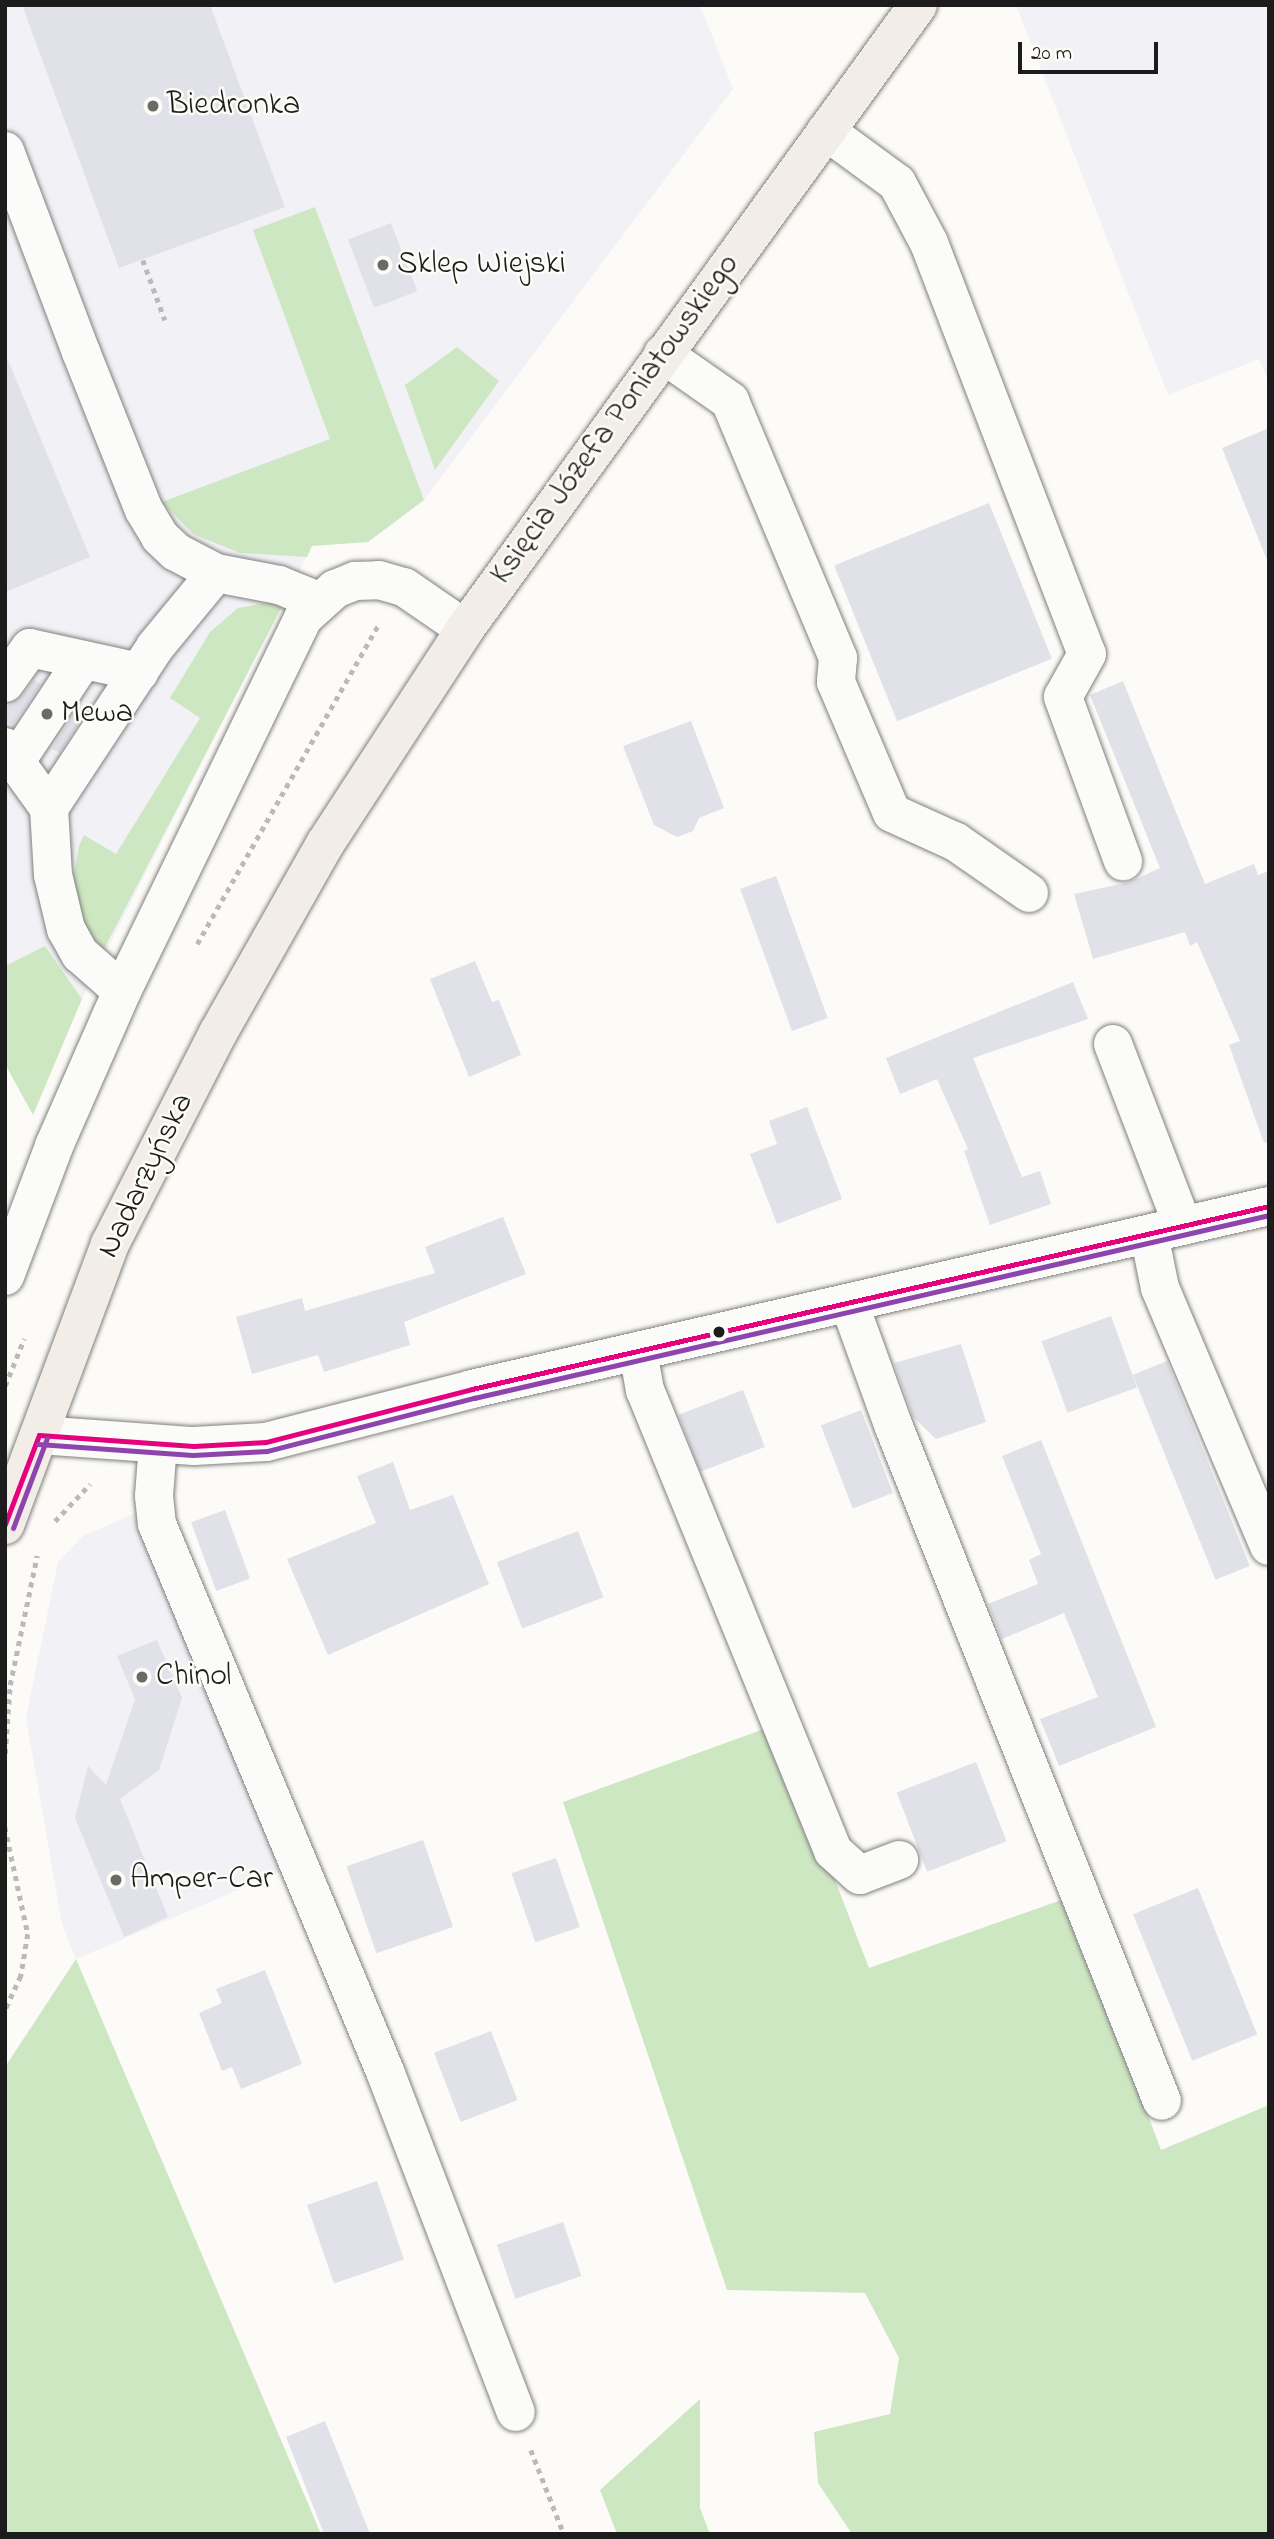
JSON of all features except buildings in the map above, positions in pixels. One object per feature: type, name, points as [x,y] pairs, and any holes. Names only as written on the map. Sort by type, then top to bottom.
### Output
[{"type":"main road","name":"Księcia Józefa Poniatowskiego","points":[[325,844],[465,629],[918,5]]},
{"type":"main road","name":"Nadarzyńska","points":[[5,1525],[110,1244],[218,1033],[325,844]]},
{"type":"street","points":[[826,131],[897,183],[929,243],[1087,654],[1063,697],[1123,861]]},
{"type":"street","points":[[5,151],[152,526],[176,552],[216,573],[279,585],[318,601]]},
{"type":"street","points":[[663,354],[730,401],[838,658],[836,682],[892,813],[956,842],[1029,893]]},
{"type":"street","points":[[50,808],[139,673],[216,573]]},
{"type":"street","points":[[5,1276],[54,1146],[122,991],[292,636],[318,601],[345,584],[379,580],[404,587],[465,629]]},
{"type":"street","points":[[5,683],[30,648],[139,673]]},
{"type":"street","points":[[83,660],[11,754],[50,808],[53,875],[66,929],[80,954],[122,991]]},
{"type":"street","points":[[1113,1044],[1166,1230],[1160,1288],[1269,1546]]},
{"type":"street","points":[[39,1435],[158,1444],[266,1442],[638,1351],[1269,1206]]},
{"type":"street","points":[[849,1303],[894,1427],[1162,2101]]},
{"type":"street","points":[[638,1351],[645,1390],[832,1851],[860,1875],[900,1860]]},
{"type":"street","points":[[158,1444],[153,1496],[157,1524],[386,2074],[516,2412]]},
{"type":"path","points":[[142,260],[165,320]]},
{"type":"path","points":[[193,952],[381,615]]},
{"type":"path","points":[[5,1386],[26,1335]]},
{"type":"path","points":[[46,1531],[93,1481]]},
{"type":"path","points":[[5,1754],[10,1685],[39,1546]]},
{"type":"path","points":[[5,1827],[28,1934],[21,1976],[5,2010]]},
{"type":"path","points":[[516,2412],[564,2534]]},
{"type":"shaded area","points":[[5,5],[700,5],[733,89],[424,500],[368,542],[312,546],[82,999],[45,946],[5,966]]},
{"type":"shaded area","points":[[1016,5],[1269,5],[1269,383],[1259,359],[1168,395]]},
{"type":"shaded area","points":[[138,1512],[283,1871],[76,1959],[62,1924],[26,1718],[58,1562],[83,1536]]},
{"type":"green space","points":[[315,207],[424,500],[368,542],[312,546],[307,557],[240,553],[193,534],[162,502],[330,439],[253,230]]},
{"type":"green space","points":[[457,347],[499,381],[435,470],[405,385]]},
{"type":"green space","points":[[286,599],[100,957],[89,938],[72,885],[79,846],[84,835],[116,854],[200,718],[170,698],[210,632],[238,608]]},
{"type":"green space","points":[[45,946],[82,999],[33,1115],[5,1064],[5,966]]},
{"type":"green space","points":[[775,1725],[869,1968],[1067,1898],[1161,2150],[1269,2105],[1269,2534],[852,2534],[818,2483],[814,2432],[890,2414],[899,2358],[865,2293],[727,2290],[563,1802]]},
{"type":"green space","points":[[76,1959],[321,2534],[5,2534],[5,2067]]},
{"type":"green space","points":[[700,2399],[700,2508],[710,2534],[617,2534],[600,2490]]},
{"type":"transit line","points":[[39,1435],[194,1446],[266,1442],[472,1389],[1269,1206]]},
{"type":"transit line","points":[[38,1444],[193,1455],[267,1451],[474,1398],[1269,1215]]},
{"type":"transit line","points":[[5,1524],[39,1435]]},
{"type":"transit line","points":[[13,1528],[47,1438]]},
{"type":"place","name":"Biedronka","points":[[153,106]]},
{"type":"place","name":"Sklep Wiejski","points":[[383,265]]},
{"type":"place","name":"Mewa","points":[[47,714]]},
{"type":"place","name":"Chinol","points":[[142,1677]]},
{"type":"place","name":"Amper-Car","points":[[116,1880]]}]
